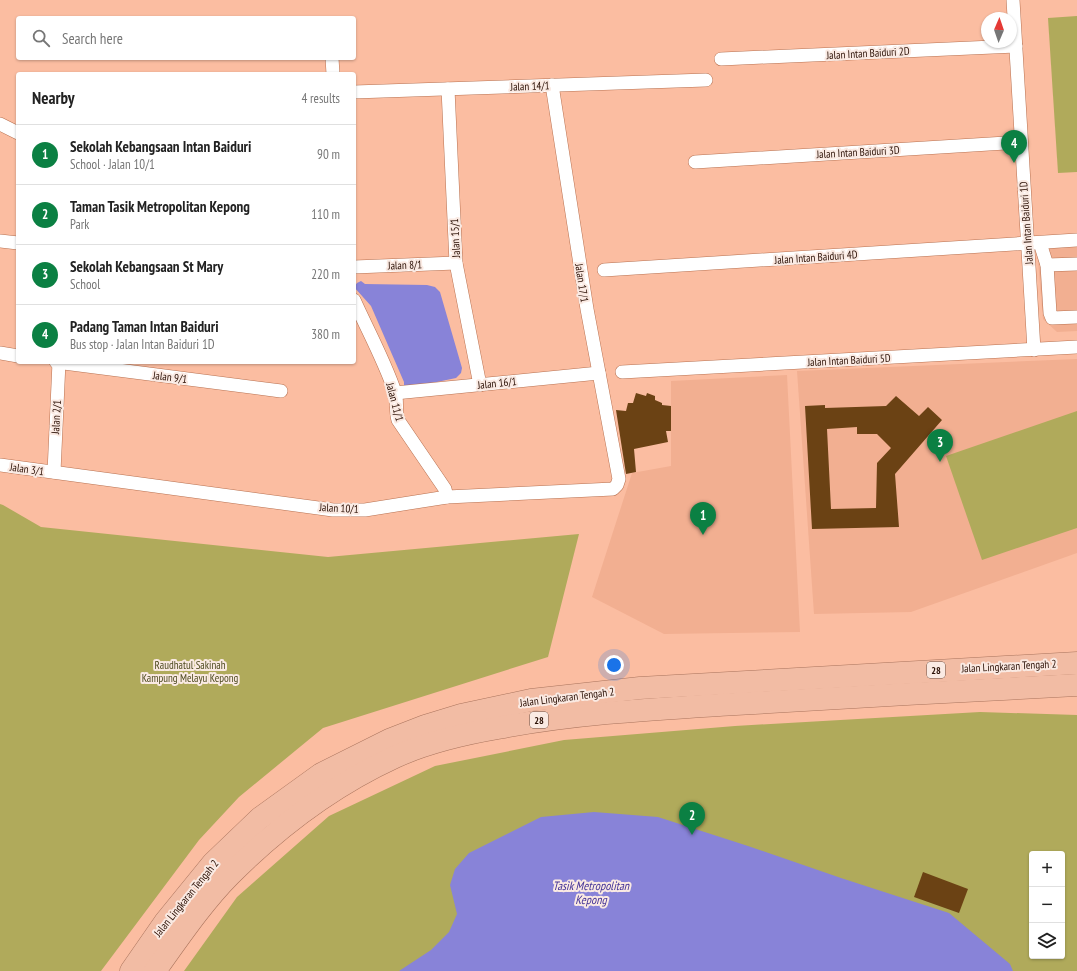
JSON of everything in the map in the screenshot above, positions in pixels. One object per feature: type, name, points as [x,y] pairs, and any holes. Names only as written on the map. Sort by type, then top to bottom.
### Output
[{"type":"highway","name":"Jalan Lingkaran Tengah 2","points":[[131,971],[165,922],[213,863],[260,818],[322,774],[389,740],[425,726],[461,715],[532,700],[640,688],[1077,663]]},
{"type":"highway","name":"Jalan Lingkaran Tengah 2","points":[[155,971],[184,930],[229,876],[276,834],[334,790],[396,757],[433,742],[469,733],[534,721],[637,710],[1077,685]]},
{"type":"highway","points":[[1012,688],[1077,696]]},
{"type":"street","name":"Jalan Intan Baiduri 1D","points":[[1013,0],[1014,12]]},
{"type":"street","name":"Jalan Intan Baiduri 2D","points":[[721,59],[981,48]]},
{"type":"street","name":"Jalan Intan Baiduri 1D","points":[[1016,48],[1021,142],[1034,243],[1034,350]]},
{"type":"street","points":[[332,60],[333,72]]},
{"type":"street","name":"Jalan 14/1","points":[[356,92],[706,80]]},
{"type":"street","name":"Jalan 17/1","points":[[552,85],[586,309],[619,480]]},
{"type":"street","name":"Jalan 15/1","points":[[448,89],[456,262],[480,385]]},
{"type":"street","points":[[0,124],[16,132]]},
{"type":"street","name":"Jalan Intan Baiduri 3D","points":[[695,162],[1021,142]]},
{"type":"street","name":"Jalan Intan Baiduri 4D","points":[[604,270],[1077,240]]},
{"type":"street","points":[[0,241],[16,243]]},
{"type":"street","points":[[1034,243],[1047,265],[1050,313],[1052,318],[1077,317]]},
{"type":"street","name":"Jalan 8/1","points":[[356,266],[456,262]]},
{"type":"street","points":[[1047,265],[1077,264]]},
{"type":"street","name":"Jalan 11/1","points":[[356,304],[395,393],[398,420],[445,489],[447,497]]},
{"type":"street","name":"Jalan Intan Baiduri 5D","points":[[622,372],[1077,347]]},
{"type":"street","points":[[0,353],[16,356]]},
{"type":"street","name":"Jalan 2/1","points":[[54,472],[58,364]]},
{"type":"street","name":"Jalan 9/1","points":[[73,364],[281,391]]},
{"type":"street","name":"Jalan 16/1","points":[[395,393],[599,373]]},
{"type":"street","name":"Jalan 3/1","points":[[0,465],[54,472]]},
{"type":"street","name":"Jalan 10/1","points":[[54,472],[333,510],[365,510],[447,497],[613,489],[619,480]]},
{"type":"shaded area","points":[[1077,234],[1077,331],[1057,332],[1043,319],[1036,237]]},
{"type":"shaded area","points":[[1077,359],[1077,553],[911,612],[814,614],[797,371]]},
{"type":"shaded area","points":[[787,375],[800,632],[664,634],[592,597],[632,473],[671,466],[671,381]]},
{"type":"green space","points":[[1077,16],[1077,172],[1058,173],[1048,18]]},
{"type":"green space","points":[[1077,411],[1077,528],[982,560],[946,456]]},
{"type":"green space","name":"Raudhatul Sakinah Kampung Melayu Kepong","points":[[0,504],[41,527],[328,557],[579,534],[548,657],[323,728],[239,797],[199,840],[101,971],[0,971]]},
{"type":"green space","points":[[980,712],[1077,715],[1077,971],[184,971],[237,897],[329,816],[435,766],[564,740],[735,726]]},
{"type":"water","points":[[361,281],[365,284],[427,285],[435,287],[440,292],[462,368],[461,373],[456,378],[413,387],[404,386],[404,382],[371,306],[356,289],[357,283]]},
{"type":"water","name":"Tasik Metropolitan Kepong","points":[[594,812],[658,817],[949,913],[1010,964],[1013,971],[399,971],[431,950],[449,932],[457,914],[450,885],[455,869],[469,853],[541,817]]},
{"type":"building","points":[[636,393],[646,396],[647,393],[655,396],[655,400],[662,403],[662,405],[671,406],[671,431],[666,431],[668,442],[634,449],[636,472],[626,474],[616,410],[626,411],[628,403],[633,403]]},
{"type":"building","points":[[896,396],[919,416],[928,407],[942,420],[895,474],[899,527],[812,529],[805,406],[825,405],[825,408],[886,406]],"holes":[[[857,427],[857,434],[877,434],[891,448],[877,463],[876,508],[831,509],[827,429]]]},
{"type":"building","points":[[923,872],[968,889],[959,913],[914,897]]},
{"type":"place","name":"Padang Taman Intan Baiduri","points":[[1014,163]]},
{"type":"place","name":"Sekolah Kebangsaan St Mary","points":[[940,462]]},
{"type":"place","name":"Sekolah Kebangsaan Intan Baiduri","points":[[703,535]]},
{"type":"place","name":"Taman Tasik Metropolitan Kepong","points":[[692,835]]}]
